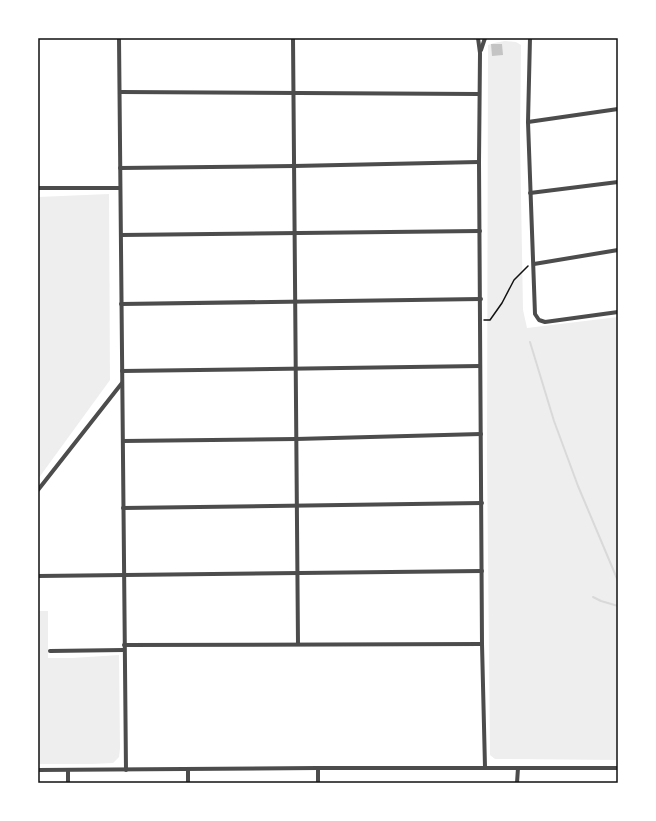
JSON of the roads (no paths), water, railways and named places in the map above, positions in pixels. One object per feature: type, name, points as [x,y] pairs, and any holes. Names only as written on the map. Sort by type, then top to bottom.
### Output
[{"type":"street","points":[[119,38],[126,770]]},
{"type":"street","points":[[293,38],[298,644]]},
{"type":"street","points":[[478,38],[480,53],[480,366],[482,644],[485,768]]},
{"type":"street","points":[[480,53],[485,38]]},
{"type":"street","points":[[527,38],[531,39],[528,122],[535,311],[539,320],[546,322],[618,312]]},
{"type":"street","points":[[120,92],[479,94]]},
{"type":"street","points":[[528,122],[618,109]]},
{"type":"street","points":[[120,168],[479,162]]},
{"type":"street","points":[[530,193],[618,182]]},
{"type":"street","points":[[38,188],[120,188]]},
{"type":"street","points":[[121,235],[480,231]]},
{"type":"street","points":[[534,264],[618,250]]},
{"type":"street","points":[[121,304],[480,299]]},
{"type":"street","points":[[122,371],[480,366]]},
{"type":"street","points":[[38,490],[122,383]]},
{"type":"street","points":[[122,441],[296,439],[481,434]]},
{"type":"street","points":[[123,508],[482,502]]},
{"type":"street","points":[[38,576],[124,576],[298,572],[482,572]]},
{"type":"street","points":[[50,651],[298,644],[482,644]]},
{"type":"street","points":[[318,768],[318,783]]},
{"type":"street","points":[[517,783],[518,768]]},
{"type":"street","points":[[38,770],[618,768]]},
{"type":"street","points":[[68,770],[68,783]]},
{"type":"street","points":[[188,770],[188,783]]},
{"type":"waterway","points":[[530,342],[554,421],[578,486],[618,581]]},
{"type":"waterway","points":[[593,597],[618,606]]}]
